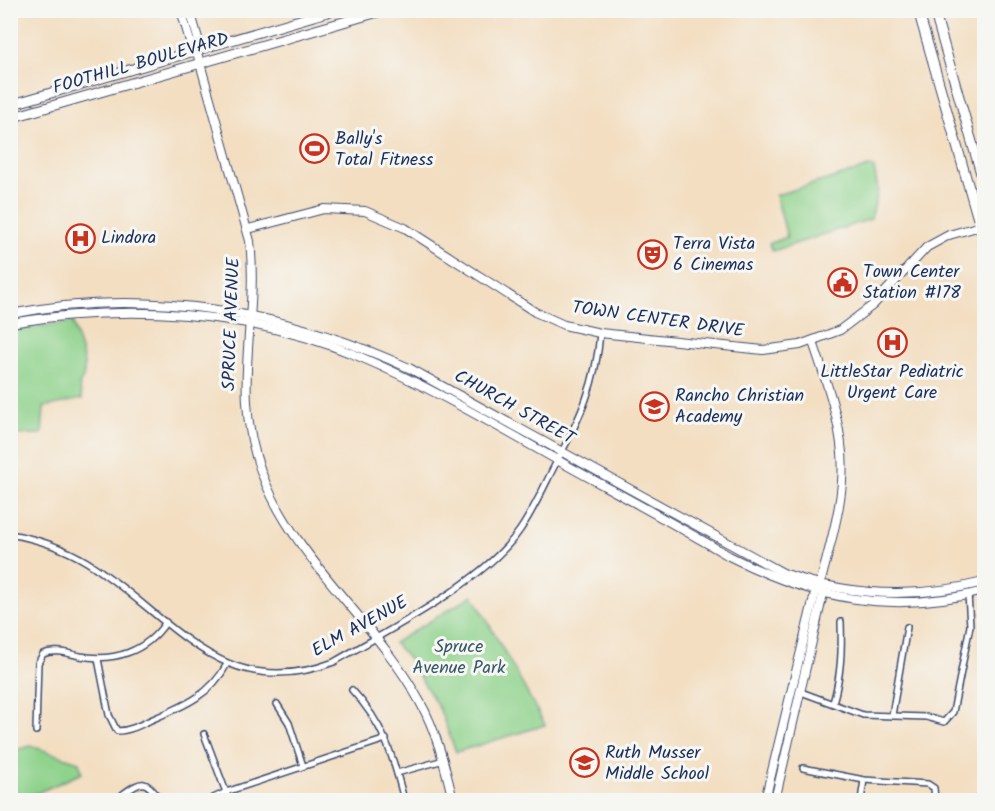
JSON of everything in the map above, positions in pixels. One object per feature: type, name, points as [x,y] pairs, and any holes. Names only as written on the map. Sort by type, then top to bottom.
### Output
[{"type":"main road","name":"FOOTHILL BOULEVARD","points":[[10,105],[334,10]]},
{"type":"main road","name":"FOOTHILL BOULEVARD","points":[[10,118],[385,10]]},
{"type":"main road","points":[[918,10],[982,226],[984,240]]},
{"type":"main road","points":[[934,10],[984,184]]},
{"type":"street","name":"SPRUCE AVENUE","points":[[181,10],[191,45],[196,49],[201,64],[248,229],[254,270],[245,393],[251,436],[262,474],[283,517],[420,701],[444,760],[453,801]]},
{"type":"street","name":"SPRUCE AVENUE","points":[[190,10],[199,42],[196,49]]},
{"type":"street","name":"TOWN CENTER DRIVE","points":[[248,229],[324,209],[353,209],[376,213],[405,228],[536,312],[564,325],[600,333],[763,350],[813,342],[840,330],[861,315],[927,247],[949,236],[982,226]]},
{"type":"street","name":"CHURCH STREET","points":[[10,323],[78,309]]},
{"type":"street","name":"CHURCH STREET","points":[[10,314],[78,309],[251,319],[323,343],[412,380],[560,456],[729,556],[783,582],[901,603],[967,591],[984,591]]},
{"type":"street","name":"ELM AVENUE","points":[[10,534],[52,545],[87,562],[199,649],[227,664],[270,674],[314,670],[334,662],[375,638],[475,574],[519,531],[537,501],[586,405],[596,369],[600,333]]},
{"type":"street","points":[[765,801],[837,515],[842,456],[838,427],[813,342]]},
{"type":"street","name":"CHURCH STREET","points":[[967,591],[984,582]]},
{"type":"street","points":[[775,801],[801,692],[819,590]]},
{"type":"street","points":[[801,692],[862,715],[892,715],[944,722],[949,719],[953,712],[970,626],[967,591]]},
{"type":"street","points":[[36,731],[38,663],[43,654],[56,651],[98,659],[131,652],[154,637],[166,622]]},
{"type":"street","points":[[833,703],[839,680],[842,652],[841,622]]},
{"type":"street","points":[[892,715],[907,627]]},
{"type":"street","points":[[98,659],[109,715],[117,731],[136,727],[189,704],[214,685],[227,664]]},
{"type":"street","points":[[352,690],[371,711],[387,739],[404,801]]},
{"type":"street","points":[[277,704],[288,723],[303,765]]},
{"type":"street","points":[[204,734],[229,801]]},
{"type":"street","points":[[209,801],[226,792],[303,765],[387,739]]},
{"type":"street","points":[[397,773],[444,760]]},
{"type":"street","points":[[803,768],[864,780],[928,784],[934,788],[935,801]]},
{"type":"street","points":[[861,801],[864,780]]},
{"type":"street","points":[[123,794],[137,784],[146,783],[151,786],[160,801]]},
{"type":"green space","points":[[869,167],[874,168],[878,190],[871,219],[773,251],[769,244],[787,237],[776,195]]},
{"type":"green space","points":[[73,322],[84,362],[83,378],[79,384],[82,399],[44,407],[42,434],[11,435],[11,330]]},
{"type":"green space","name":"Spruce Avenue Park","points":[[473,595],[545,725],[456,752],[439,708],[408,658],[394,643]]},
{"type":"green space","points":[[31,746],[79,762],[82,773],[21,800],[11,800],[11,751]]},
{"type":"place","name":"Bally's Total Fitness","points":[[314,149]]},
{"type":"place","name":"Lindora","points":[[80,238]]},
{"type":"place","name":"Terra Vista 6 Cinemas","points":[[652,254]]},
{"type":"place","name":"Town Center Station #178","points":[[842,282]]},
{"type":"place","name":"LittleStar Pediatric Urgent Care","points":[[892,343]]},
{"type":"place","name":"Rancho Christian Academy","points":[[654,406]]},
{"type":"place","name":"Ruth Musser Middle School","points":[[584,763]]}]
